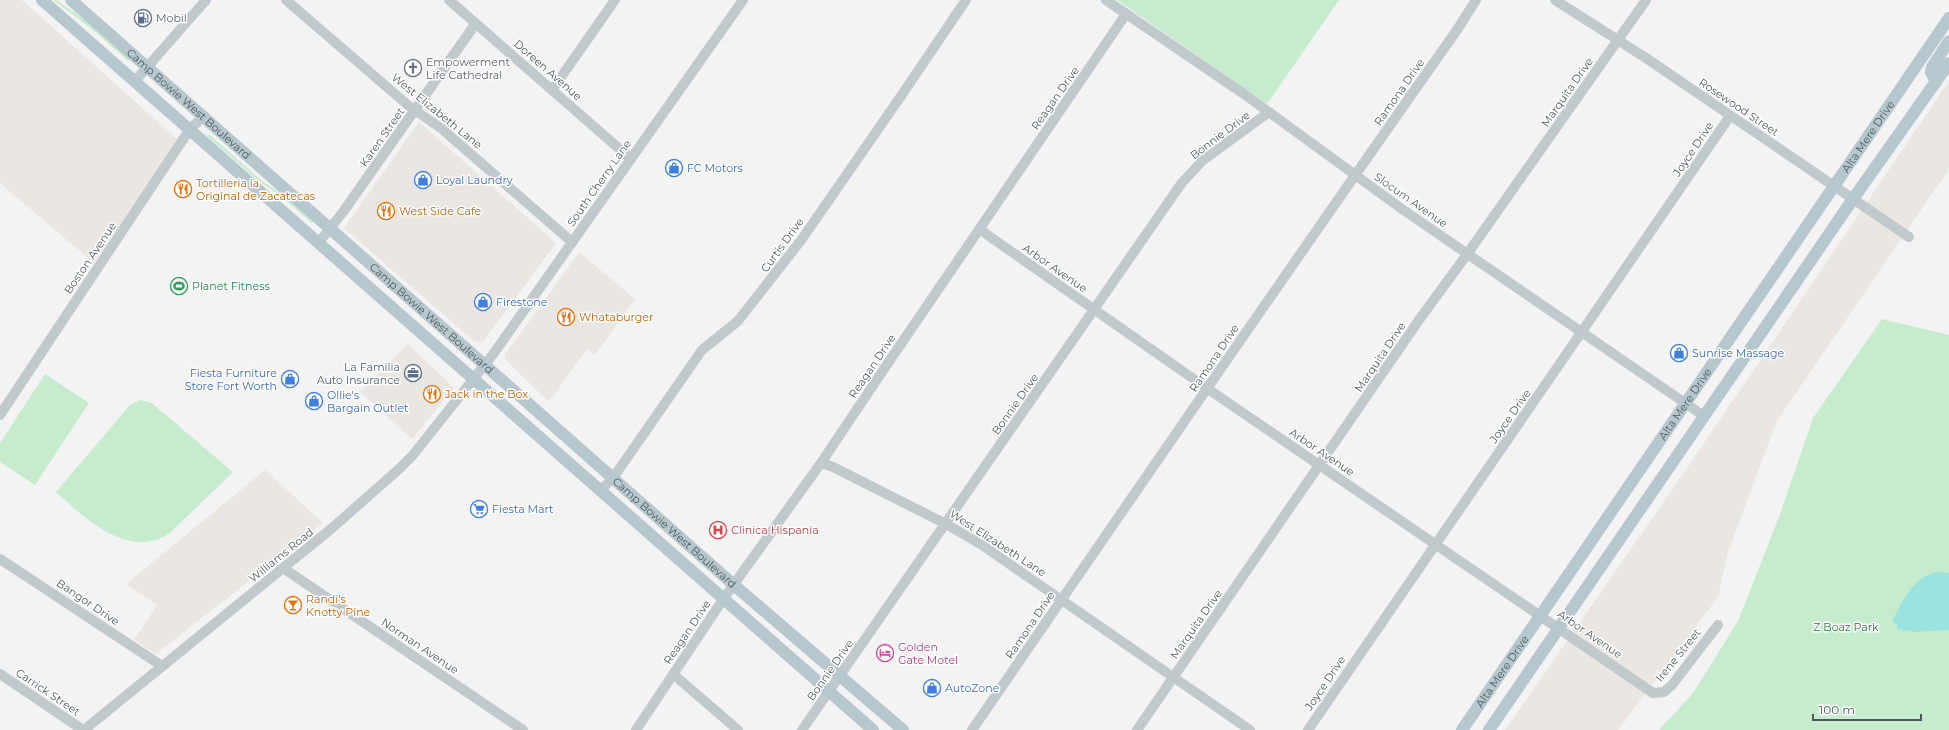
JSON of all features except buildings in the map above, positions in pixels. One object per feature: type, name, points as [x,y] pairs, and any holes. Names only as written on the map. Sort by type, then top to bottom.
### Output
[{"type":"main road","name":"Camp Bowie West Boulevard","points":[[42,0],[873,730]]},
{"type":"main road","name":"Camp Bowie West Boulevard","points":[[71,0],[734,585],[903,730]]},
{"type":"main road","name":"Alta Mere Drive","points":[[1462,730],[1834,186],[1948,23]]},
{"type":"main road","points":[[1936,82],[1931,72],[1932,67],[1949,41]]},
{"type":"main road","name":"Alta Mere Drive","points":[[1489,730],[1853,199],[1949,63]]},
{"type":"street","points":[[135,81],[206,0]]},
{"type":"street","name":"West Elizabeth Lane","points":[[286,0],[416,110],[442,129],[572,242]]},
{"type":"street","name":"Doreen Avenue","points":[[449,0],[631,159]]},
{"type":"street","name":"South Cherry Lane","points":[[473,379],[486,365],[743,0]]},
{"type":"street","name":"Curtis Drive","points":[[601,490],[613,478],[702,350],[738,321],[797,245],[966,0]]},
{"type":"street","name":"Slocum Avenue","points":[[1106,0],[1270,112],[1354,175],[1704,416]]},
{"type":"street","name":"Ramona Drive","points":[[972,730],[1354,175],[1457,30],[1476,0]]},
{"type":"street","name":"Rosewood Street","points":[[1555,0],[1909,237]]},
{"type":"street","name":"Marquita Drive","points":[[1138,730],[1419,320],[1468,253],[1646,0]]},
{"type":"street","points":[[552,90],[610,2]]},
{"type":"street","name":"Reagan Drive","points":[[636,730],[724,598],[821,463],[1126,14]]},
{"type":"street","name":"Karen Street","points":[[319,242],[331,228],[416,110],[440,72],[476,24]]},
{"type":"street","name":"Bonnie Drive","points":[[802,730],[841,676],[1181,184],[1202,161],[1270,112]]},
{"type":"street","name":"Boston Avenue","points":[[0,415],[190,129],[204,116]]},
{"type":"street","name":"Joyce Drive","points":[[1308,730],[1730,116]]},
{"type":"street","name":"Arbor Avenue","points":[[979,229],[1208,389],[1653,692]]},
{"type":"street","name":"Williams Road","points":[[84,730],[335,526],[399,470],[413,455],[473,379]]},
{"type":"street","name":"West Elizabeth Lane","points":[[821,463],[833,466],[946,524],[982,545],[1250,730]]},
{"type":"street","name":"Bangor Drive","points":[[0,559],[162,666]]},
{"type":"street","name":"Norman Avenue","points":[[283,568],[523,730]]},
{"type":"street","name":"Irene Street","points":[[1653,692],[1664,692],[1672,685],[1718,625]]},
{"type":"street","name":"Carrick Street","points":[[0,674],[84,730]]},
{"type":"street","points":[[673,674],[738,730]]},
{"type":"shaded area","points":[[0,0],[22,0],[178,140],[94,263],[0,183]]},
{"type":"shaded area","points":[[1949,81],[1949,169],[1777,421],[1728,552],[1718,597],[1618,730],[1505,730],[1692,461]]},
{"type":"shaded area","points":[[419,122],[556,243],[483,342],[475,342],[344,228]]},
{"type":"shaded area","points":[[579,252],[635,299],[595,355],[587,349],[549,402],[505,359],[505,355]]},
{"type":"shaded area","points":[[408,344],[454,388],[412,439],[360,392]]},
{"type":"shaded area","points":[[265,470],[323,523],[156,654],[134,640],[157,605],[126,584]]},
{"type":"green space","points":[[53,0],[56,0],[87,21],[130,59],[128,61],[92,29]]},
{"type":"green space","points":[[1117,0],[1339,0],[1267,104]]},
{"type":"green space","points":[[209,134],[262,181],[285,196],[313,221],[312,223],[279,195],[260,182],[207,136]]},
{"type":"green space","name":"Z Boaz Park","points":[[1882,319],[1949,335],[1949,730],[1659,730],[1693,693],[1738,621],[1779,517],[1813,418]]},
{"type":"green space","points":[[45,374],[89,403],[35,485],[0,462],[0,443]]},
{"type":"green space","points":[[140,400],[150,402],[154,405],[233,472],[171,532],[156,540],[140,542],[124,539],[109,533],[94,524],[56,492],[130,405]]},
{"type":"water","points":[[1938,572],[1949,573],[1949,630],[1916,632],[1897,629],[1897,624],[1892,622],[1909,591],[1922,578]]},
{"type":"place","name":"Mobil","points":[[143,18]]},
{"type":"place","name":"Empowerment Life Cathedral","points":[[413,68]]},
{"type":"place","name":"FC Motors","points":[[674,168]]},
{"type":"place","name":"Loyal Laundry","points":[[423,180]]},
{"type":"place","name":"Tortilleria la Original de Zacatecas","points":[[183,189]]},
{"type":"place","name":"West Side Cafe","points":[[386,211]]},
{"type":"place","name":"Planet Fitness","points":[[179,286]]},
{"type":"place","name":"Firestone","points":[[483,302]]},
{"type":"place","name":"Whataburger","points":[[566,317]]},
{"type":"place","name":"Sunrise Massage","points":[[1679,353]]},
{"type":"place","name":"La Familia Auto Insurance","points":[[413,373]]},
{"type":"place","name":"Fiesta Furniture Store Fort Worth","points":[[290,379]]},
{"type":"place","name":"Jack in the Box","points":[[432,394]]},
{"type":"place","name":"Ollie's Bargain Outlet","points":[[314,401]]},
{"type":"place","name":"Fiesta Mart","points":[[479,509]]},
{"type":"place","name":"Clinica Hispania","points":[[718,530]]},
{"type":"place","name":"Randi's Knotty Pine","points":[[293,605]]},
{"type":"place","name":"Golden Gate Motel","points":[[885,653]]},
{"type":"place","name":"AutoZone","points":[[932,688]]}]
